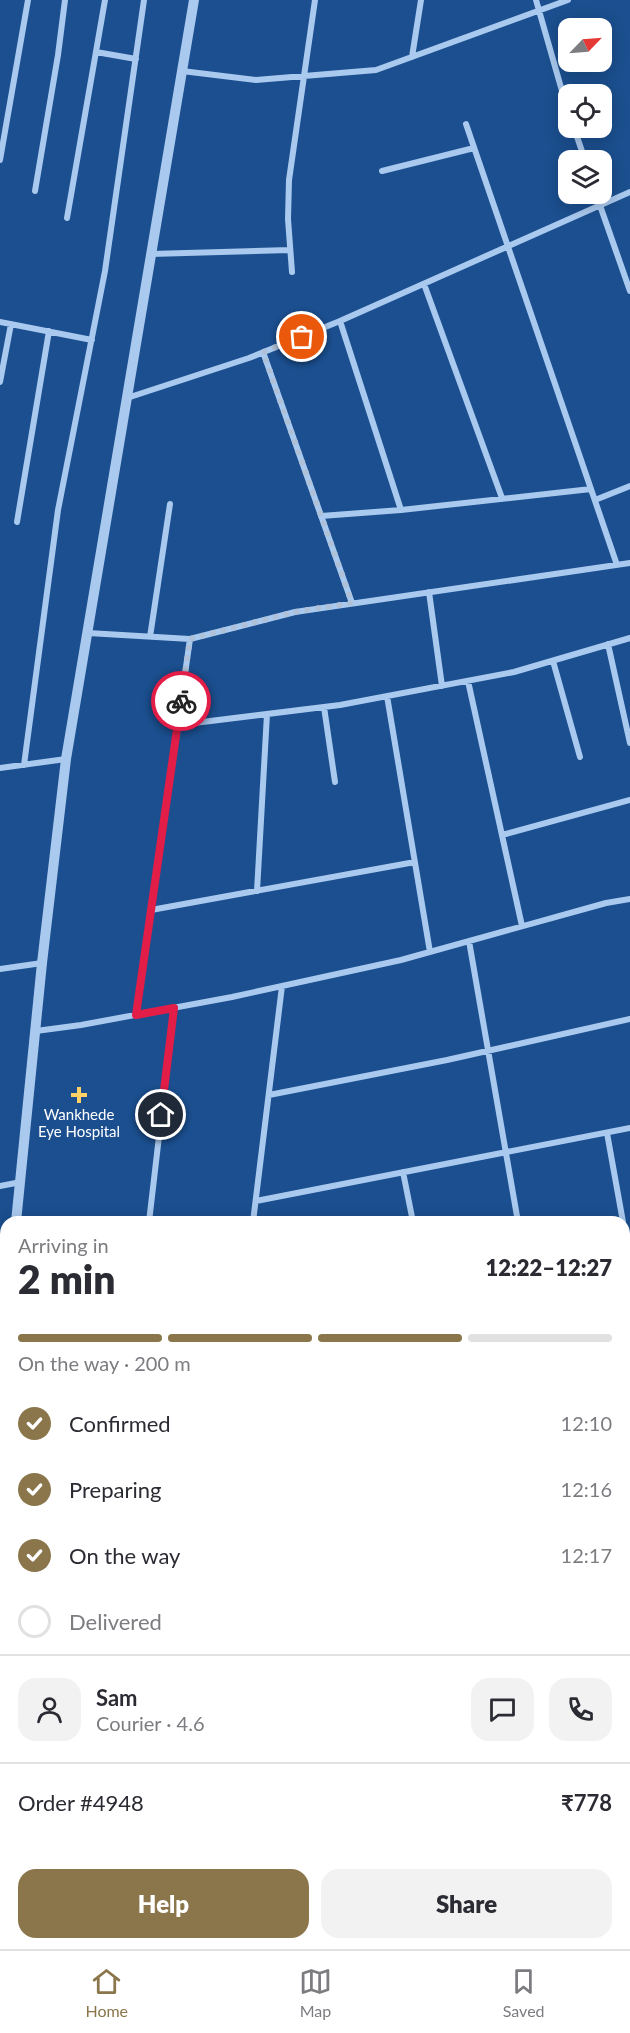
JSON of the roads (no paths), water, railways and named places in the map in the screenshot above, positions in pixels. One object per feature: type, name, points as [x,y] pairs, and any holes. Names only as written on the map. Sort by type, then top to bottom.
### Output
[{"type":"street","points":[[0,160],[28,0]]},
{"type":"street","points":[[35,191],[65,0]]},
{"type":"street","points":[[67,218],[105,0]]},
{"type":"street","points":[[24,765],[57,510],[105,272],[144,0]]},
{"type":"street","points":[[17,1216],[42,963],[66,759],[194,0]]},
{"type":"street","points":[[292,272],[289,180],[315,0]]},
{"type":"street","points":[[412,57],[421,0]]},
{"type":"street","points":[[536,0],[560,84]]},
{"type":"street","points":[[182,71],[256,80],[376,70],[567,0]]},
{"type":"street","points":[[96,52],[136,59]]},
{"type":"street","points":[[466,124],[616,565]]},
{"type":"street","points":[[382,171],[474,148]]},
{"type":"street","points":[[612,199],[630,192]]},
{"type":"street","points":[[127,398],[263,352],[340,321],[600,204],[630,291]]},
{"type":"street","points":[[152,254],[290,250]]},
{"type":"street","points":[[424,284],[502,498]]},
{"type":"street","points":[[340,321],[401,510]]},
{"type":"street","points":[[0,322],[92,340]]},
{"type":"street","points":[[0,382],[11,324]]},
{"type":"street","points":[[17,522],[49,331]]},
{"type":"street","points":[[263,352],[352,603]]},
{"type":"street","points":[[595,500],[630,486]]},
{"type":"street","points":[[321,516],[401,510],[591,489]]},
{"type":"street","points":[[150,637],[170,504]]},
{"type":"street","points":[[88,633],[190,639],[295,612],[630,563]]},
{"type":"street","points":[[429,592],[442,686]]},
{"type":"street","points":[[178,725],[324,707],[468,681],[514,672],[630,638]]},
{"type":"street","points":[[136,1015],[190,639]]},
{"type":"street","points":[[608,644],[630,743]]},
{"type":"street","points":[[553,660],[580,757]]},
{"type":"street","points":[[468,681],[522,927]]},
{"type":"street","points":[[387,696],[430,952]]},
{"type":"street","points":[[324,707],[335,782]]},
{"type":"street","points":[[257,891],[267,714]]},
{"type":"street","points":[[0,768],[66,759]]},
{"type":"street","points":[[502,835],[630,800]]},
{"type":"street","points":[[151,910],[415,862]]},
{"type":"street","points":[[36,1031],[136,1015],[282,986],[430,952],[606,903],[630,899]]},
{"type":"street","points":[[469,941],[486,1051],[517,1216]]},
{"type":"street","points":[[0,969],[42,963]]},
{"type":"street","points":[[254,1216],[282,986]]},
{"type":"street","points":[[150,1216],[174,1008]]},
{"type":"street","points":[[268,1095],[630,1019]]},
{"type":"street","points":[[256,1201],[630,1128]]},
{"type":"street","points":[[607,1133],[622,1216]]},
{"type":"street","points":[[403,1172],[412,1216]]},
{"type":"street","points":[[0,1186],[21,1182]]},
{"type":"place","name":"Wankhede Eye Hospital","points":[[79,1095]]}]
